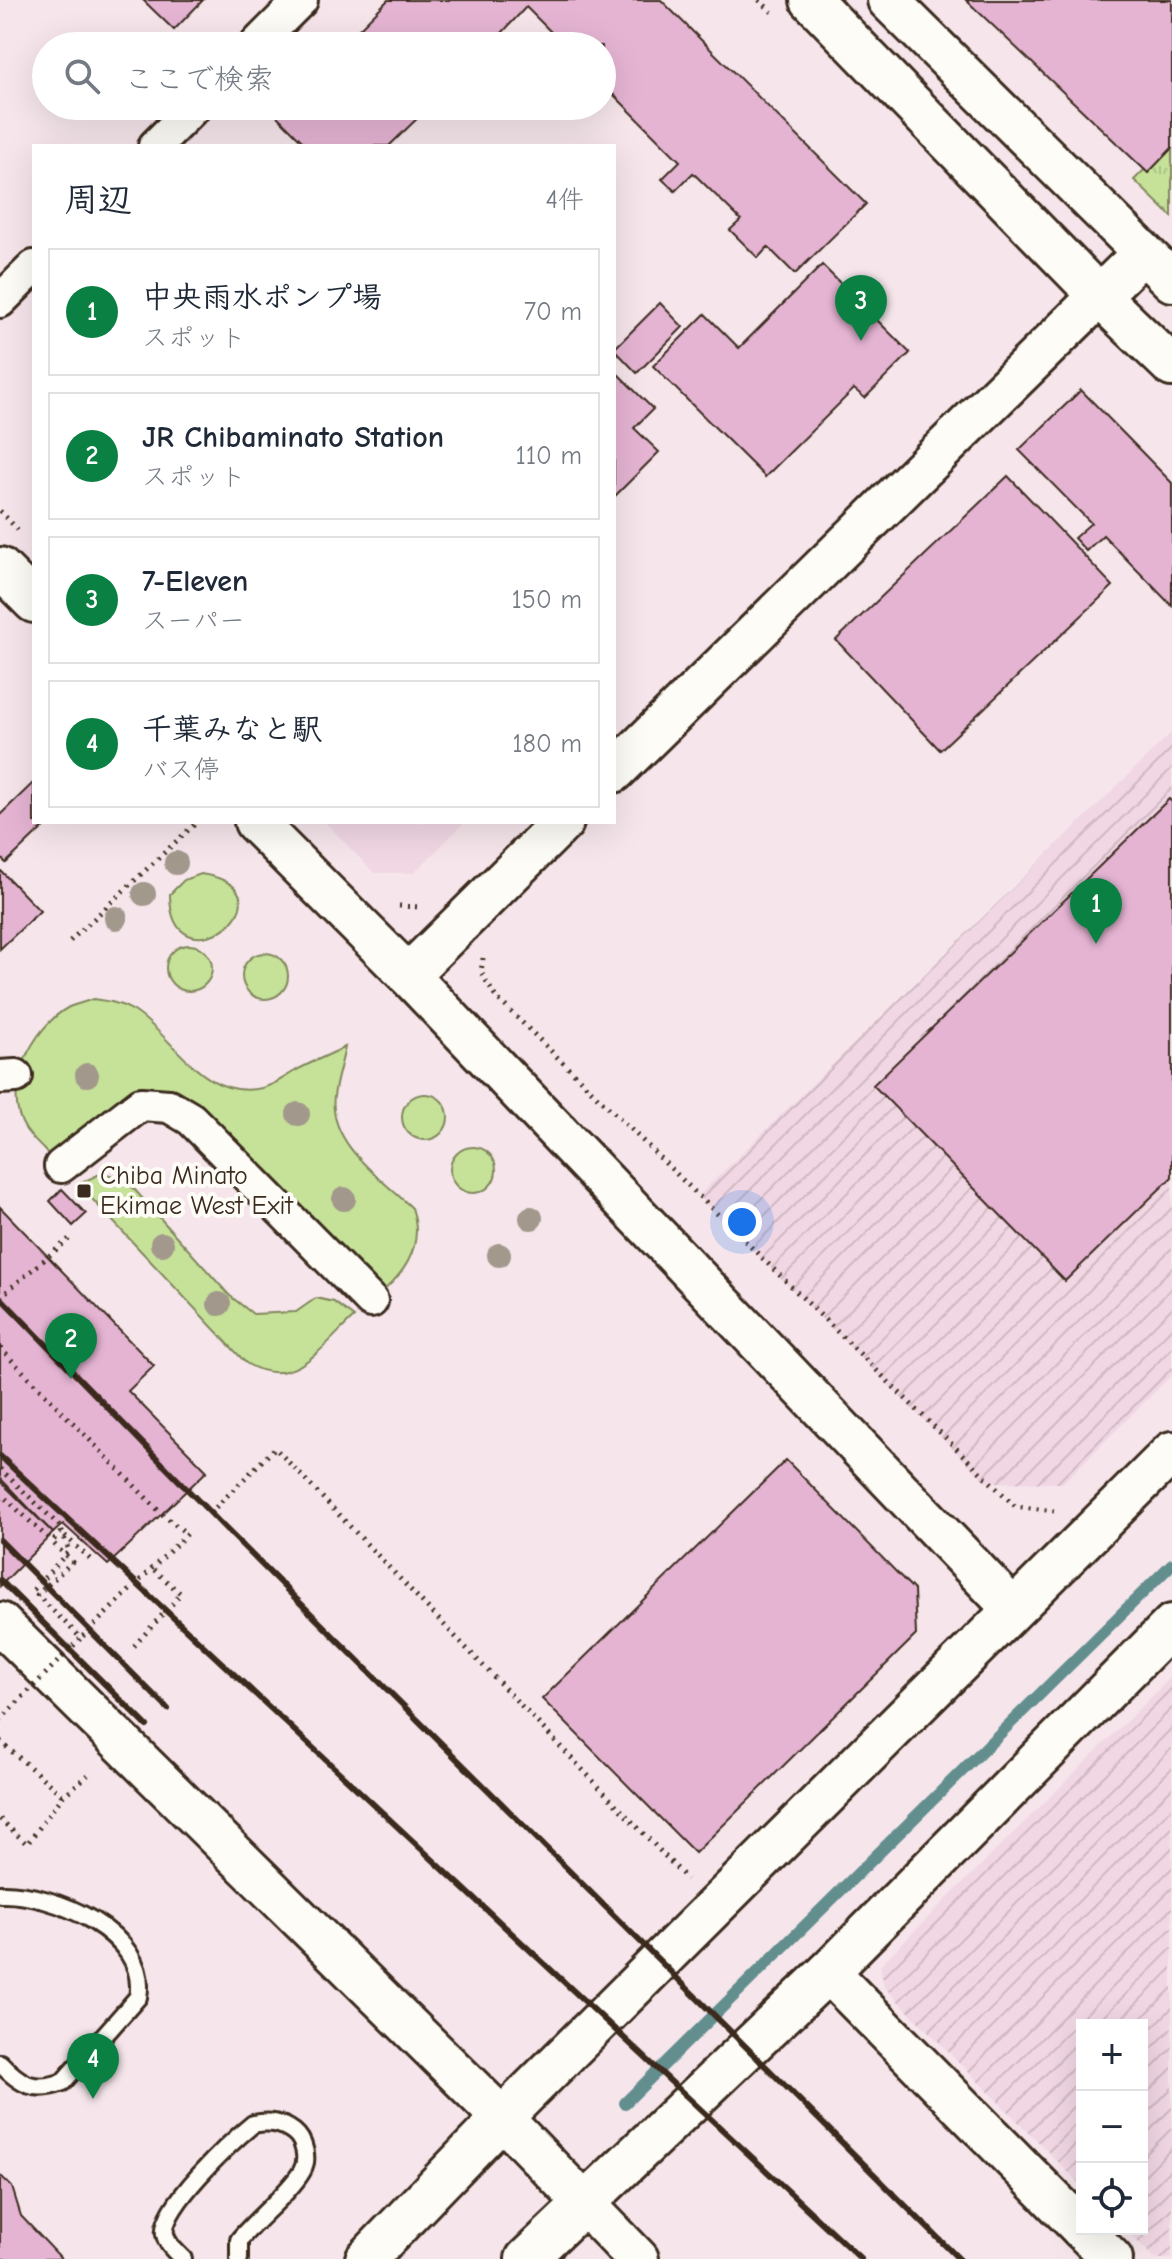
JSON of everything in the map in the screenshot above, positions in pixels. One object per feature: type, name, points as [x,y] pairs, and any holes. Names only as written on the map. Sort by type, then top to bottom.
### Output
[{"type":"street","points":[[269,32],[301,0]]},
{"type":"street","points":[[811,0],[1098,295],[1172,366]]},
{"type":"street","points":[[888,0],[1172,281]]},
{"type":"street","points":[[157,144],[181,120]]},
{"type":"street","points":[[616,770],[1143,253]]},
{"type":"street","points":[[0,301],[32,269]]},
{"type":"street","points":[[0,568],[32,600]]},
{"type":"street","points":[[257,824],[408,975],[1013,1609]]},
{"type":"street","points":[[408,975],[561,824]]},
{"type":"street","points":[[61,1166],[141,1104],[169,1106],[191,1119],[371,1301]]},
{"type":"street","points":[[366,2259],[502,2118],[1172,1452]]},
{"type":"street","points":[[0,1623],[502,2118],[638,2259]]},
{"type":"street","points":[[526,2259],[828,1972],[1172,1625]]},
{"type":"street","points":[[828,1972],[1076,2223]]},
{"type":"street","points":[[1088,2235],[1112,2259]]},
{"type":"lane","points":[[0,1894],[53,1900],[84,1914],[127,1950],[141,1981],[138,1997],[63,2082],[47,2088],[31,2088],[0,2063]]},
{"type":"lane","points":[[183,2259],[170,2247],[165,2235],[170,2211],[253,2124],[268,2121],[286,2126],[299,2137],[306,2155],[303,2171],[239,2240],[239,2259]]},
{"type":"path","points":[[70,941],[195,824]]},
{"type":"path","points":[[394,903],[403,909],[425,906]]},
{"type":"path","points":[[484,954],[481,972],[495,996],[1015,1506],[1051,1512],[1062,1507]]},
{"type":"path","points":[[0,1297],[69,1239]]},
{"type":"path","points":[[0,1348],[162,1514],[187,1534],[0,1720]]},
{"type":"path","points":[[210,1513],[275,1448],[688,1880]]},
{"type":"path","points":[[0,1469],[60,1526],[69,1551],[32,1591]]},
{"type":"path","points":[[1,1496],[72,1562],[37,1595],[81,1638]]},
{"type":"path","points":[[52,1542],[61,1532],[91,1560]]},
{"type":"path","points":[[134,1646],[181,1594],[152,1568]]},
{"type":"path","points":[[0,1741],[63,1796]]},
{"type":"path","points":[[0,1819],[27,1844],[63,1796],[88,1775]]},
{"type":"shaded area","points":[[1172,732],[1172,1375],[1063,1483],[986,1482],[698,1196]]},
{"type":"shaded area","points":[[327,824],[463,824],[414,873],[374,873]]},
{"type":"shaded area","points":[[1172,1676],[1172,2259],[1155,2259],[1131,2235],[1148,2235],[1148,2019],[1076,2019],[1076,2180],[884,1987],[880,1965]]},
{"type":"green space","points":[[1172,142],[1172,217],[1134,180]]},
{"type":"green space","points":[[201,874],[230,884],[240,898],[237,914],[225,928],[207,936],[190,935],[176,923],[170,894],[184,880]]},
{"type":"green space","points":[[189,945],[205,952],[212,968],[205,984],[189,991],[173,984],[166,968],[173,952]]},
{"type":"green space","points":[[265,953],[281,960],[288,976],[281,992],[265,999],[249,992],[242,976],[249,960]]},
{"type":"green space","points":[[93,999],[119,1004],[134,1011],[206,1076],[241,1090],[271,1085],[345,1047],[334,1096],[334,1113],[339,1130],[359,1159],[412,1208],[415,1223],[413,1249],[392,1283],[371,1301],[169,1106],[61,1166],[43,1149],[26,1130],[19,1115],[18,1080],[24,1062],[32,1045],[55,1016],[69,1007]]},
{"type":"green space","points":[[425,1094],[441,1101],[448,1117],[441,1133],[425,1140],[409,1133],[402,1117],[409,1101]]},
{"type":"green space","points":[[473,1147],[489,1154],[496,1170],[489,1186],[473,1193],[457,1186],[450,1170],[457,1154]]},
{"type":"green space","points":[[102,1173],[125,1179],[229,1295],[253,1314],[296,1312],[316,1298],[334,1302],[354,1317],[318,1352],[292,1369],[263,1371],[246,1363],[78,1184]]},
{"type":"building","points":[[143,0],[203,0],[174,30]]},
{"type":"building","points":[[388,0],[661,0],[866,204],[795,274],[768,247],[758,258],[730,230],[741,220],[693,173],[675,191],[662,179],[680,161],[616,97],[616,32],[551,32],[526,7],[503,32],[356,32]]},
{"type":"building","points":[[966,0],[1172,0],[1172,148],[1148,173]]},
{"type":"building","points":[[281,120],[416,120],[391,144],[305,144]]},
{"type":"building","points":[[822,265],[910,353],[865,398],[854,389],[765,477],[653,366],[705,314],[739,348]]},
{"type":"building","points":[[660,303],[683,327],[637,373],[616,351],[616,347]]},
{"type":"building","points":[[616,372],[653,409],[634,428],[659,452],[616,495]]},
{"type":"building","points":[[1081,390],[1172,483],[1172,606],[1103,535],[1086,551],[1074,538],[1091,523],[1019,450]]},
{"type":"building","points":[[1008,476],[1113,586],[940,750],[836,640]]},
{"type":"building","points":[[32,784],[32,824],[47,824],[6,863],[0,857],[0,815]]},
{"type":"building","points":[[1169,799],[1172,802],[1172,1177],[1065,1281],[873,1085]]},
{"type":"building","points":[[0,870],[40,911],[0,949]]},
{"type":"building","points":[[62,1189],[86,1214],[73,1226],[50,1201]]},
{"type":"building","points":[[0,1207],[154,1366],[128,1391],[207,1471],[108,1565],[63,1524],[53,1533],[0,1478]]},
{"type":"building","points":[[786,1460],[914,1590],[916,1635],[695,1853],[542,1699]]},
{"type":"building","points":[[0,1481],[53,1533],[0,1586]]},
{"type":"building","points":[[0,2175],[12,2187],[21,2216],[62,2259],[0,2259]]},
{"type":"waterway","points":[[625,2103],[1172,1564]]},
{"type":"railway","points":[[0,1297],[223,1526],[959,2259]]},
{"type":"railway","points":[[0,1456],[861,2259]]},
{"type":"railway","points":[[0,1540],[168,1709]]},
{"type":"railway","points":[[0,1580],[147,1726]]},
{"type":"place","name":"7-Eleven","points":[[861,341]]},
{"type":"place","name":"中央雨水ポンプ場","points":[[1096,944]]},
{"type":"place","name":"Chiba Minato Ekimae West Exit","points":[[84,1191]]},
{"type":"place","name":"JR Chibaminato Station","points":[[71,1379]]},
{"type":"place","name":"千葉みなと駅","points":[[93,2099]]}]
